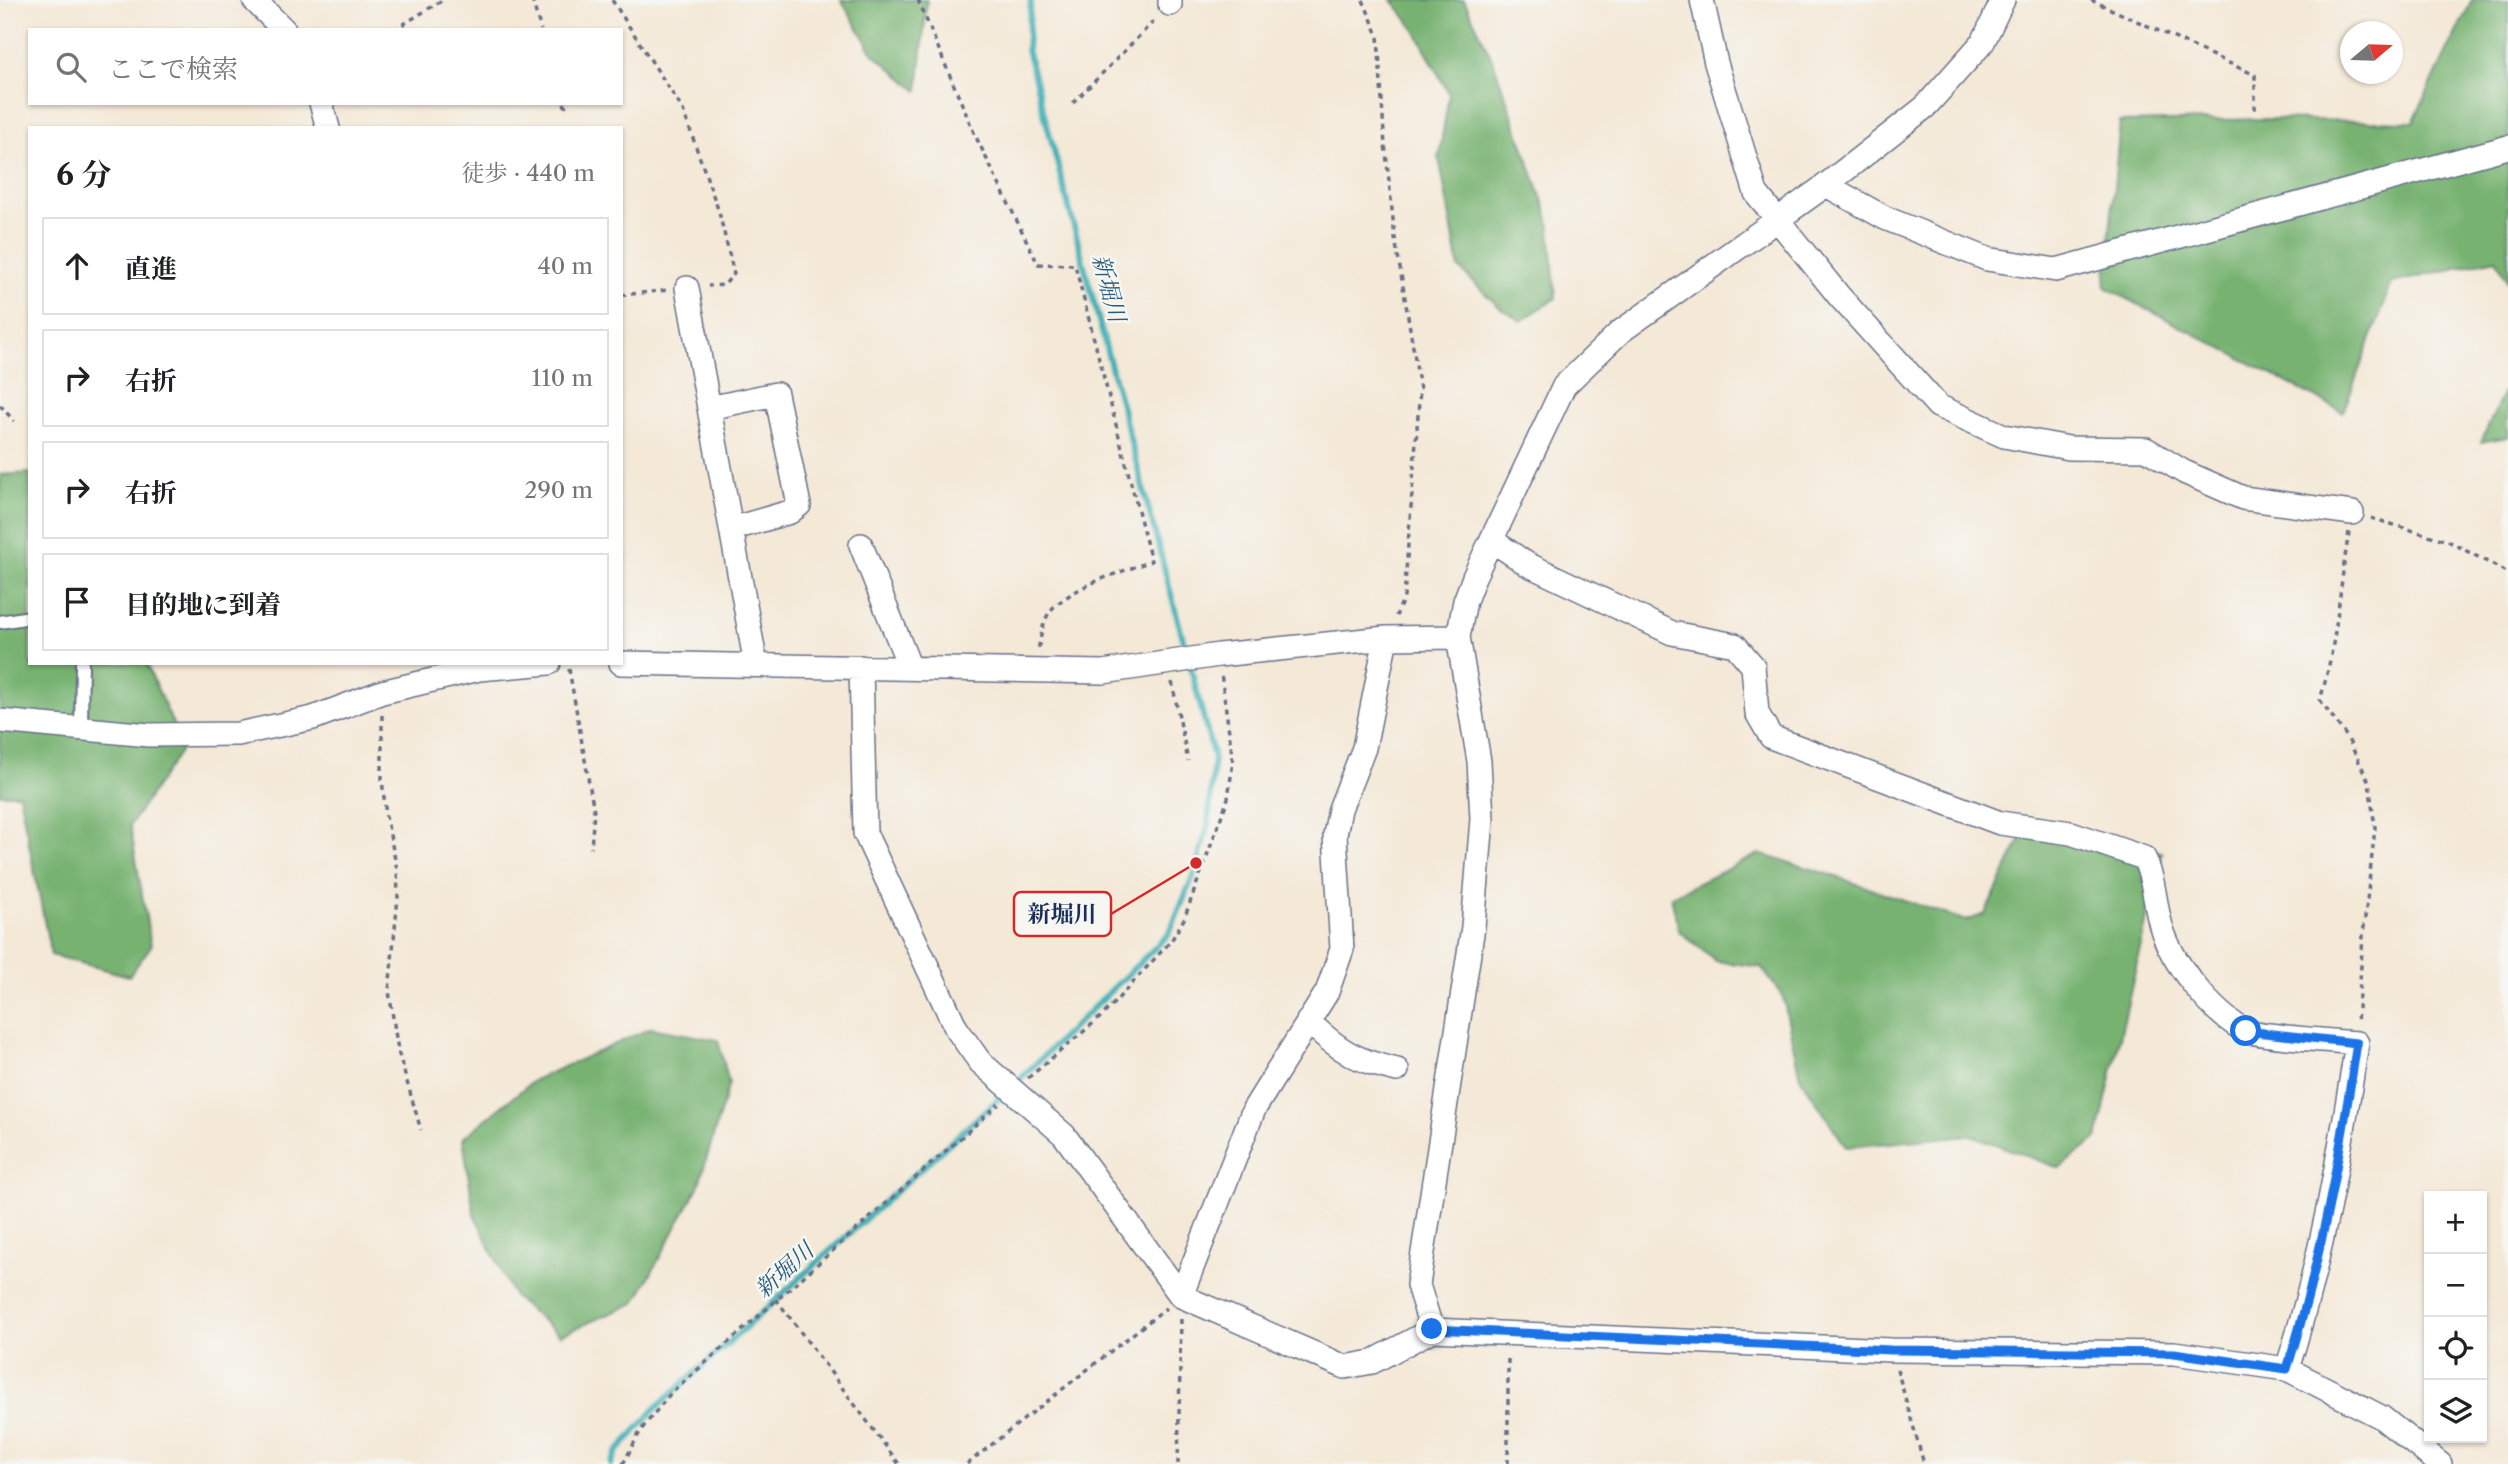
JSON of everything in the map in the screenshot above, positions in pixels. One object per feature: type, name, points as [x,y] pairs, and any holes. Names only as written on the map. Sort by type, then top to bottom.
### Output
[{"type":"street","points":[[254,0],[282,28]]},
{"type":"street","points":[[1702,0],[1716,63],[1756,193],[1909,377],[1938,406],[2004,436],[2068,449],[2146,449],[2184,472],[2243,498],[2353,513]]},
{"type":"street","points":[[1432,1329],[1418,1285],[1473,928],[1482,819],[1478,750],[1458,637],[1465,601],[1564,386],[1620,332],[1826,185],[1925,107],[1983,42],[2003,0]]},
{"type":"street","points":[[322,105],[327,126]]},
{"type":"street","points":[[1826,185],[1885,218],[1987,259],[2056,271],[2508,147]]},
{"type":"street","points":[[687,288],[756,665]]},
{"type":"street","points":[[709,408],[776,394],[799,505],[790,512],[732,529]]},
{"type":"street","points":[[1493,541],[1527,564],[1672,633],[1735,645],[1753,666],[1756,713],[1772,737],[2000,823],[2071,833],[2144,858],[2153,877],[2161,926],[2175,959],[2209,1001],[2246,1031],[2357,1043],[2337,1171],[2311,1295],[2287,1369]]},
{"type":"street","points":[[861,545],[910,668]]},
{"type":"street","points":[[623,663],[1103,672],[1219,655],[1386,638],[1458,637]]},
{"type":"street","points":[[1181,1296],[1254,1109],[1326,992],[1342,949],[1335,835],[1340,809],[1364,748],[1386,638]]},
{"type":"street","points":[[0,721],[149,735],[237,734],[313,718],[382,692],[478,666],[502,665]]},
{"type":"street","points":[[861,667],[865,833],[956,1028],[980,1062],[1064,1135],[1181,1296],[1345,1367],[1372,1362],[1432,1329],[1891,1350],[2174,1353],[2287,1369],[2381,1417],[2440,1464]]},
{"type":"street","points":[[1308,1021],[1337,1049],[1375,1065],[1398,1070]]},
{"type":"lane","points":[[0,622],[28,617]]},
{"type":"lane","points":[[81,729],[82,665]]},
{"type":"path","points":[[397,28],[443,0]]},
{"type":"path","points":[[532,0],[540,28]]},
{"type":"path","points":[[612,0],[682,110],[699,152],[731,253],[734,274],[724,285],[623,295]]},
{"type":"path","points":[[918,0],[975,135],[1038,264],[1075,265],[1151,561],[1097,581],[1054,606],[1042,628],[1035,670]]},
{"type":"path","points":[[1363,0],[1378,35],[1384,134],[1395,238],[1420,389],[1404,597],[1386,638]]},
{"type":"path","points":[[2091,0],[2255,75],[2255,113]]},
{"type":"path","points":[[1073,103],[1170,2]]},
{"type":"path","points":[[565,105],[566,110]]},
{"type":"path","points":[[0,405],[14,421]]},
{"type":"path","points":[[2357,1043],[2363,936],[2375,828],[2369,782],[2347,737],[2320,700],[2332,662],[2338,595],[2353,513],[2448,541],[2508,573]]},
{"type":"path","points":[[623,1464],[641,1430],[670,1394],[1102,1016],[1171,941],[1184,919],[1228,798],[1233,762],[1219,655]]},
{"type":"path","points":[[1167,663],[1188,761]]},
{"type":"path","points":[[568,665],[594,811],[592,848]]},
{"type":"path","points":[[382,692],[382,779],[386,816],[397,869],[398,897],[389,991],[398,1051],[421,1130]]},
{"type":"path","points":[[967,1464],[1181,1296]]},
{"type":"path","points":[[1178,1464],[1181,1296]]},
{"type":"path","points":[[776,1299],[899,1464]]},
{"type":"path","points":[[1508,1334],[1508,1464]]},
{"type":"path","points":[[1891,1350],[1924,1464]]},
{"type":"green space","points":[[841,0],[927,0],[918,91],[873,53]]},
{"type":"green space","points":[[1392,0],[1464,0],[1493,61],[1549,219],[1556,298],[1521,321],[1499,307],[1459,268],[1439,157],[1449,94],[1415,30]]},
{"type":"green space","points":[[2472,0],[2508,0],[2508,283],[2496,259],[2392,283],[2343,412],[2105,287],[2120,122],[2265,119],[2413,122]]},
{"type":"green space","points":[[2508,383],[2508,437],[2481,442]]},
{"type":"green space","points":[[28,473],[28,665],[147,665],[183,747],[130,825],[151,946],[129,976],[51,955],[19,794],[0,794],[0,475]]},
{"type":"green space","points":[[2025,830],[2162,852],[2097,1139],[2059,1168],[1971,1135],[1846,1147],[1800,1077],[1783,997],[1761,967],[1716,961],[1679,931],[1671,896],[1759,854],[1819,871],[1966,921],[1985,914]]},
{"type":"green space","points":[[651,1028],[718,1040],[729,1083],[698,1187],[635,1303],[560,1335],[514,1297],[474,1214],[463,1138],[534,1080]]},
{"type":"waterway","name":"新堀川","points":[[1031,0],[1027,49],[1187,654]]},
{"type":"waterway","name":"新堀川","points":[[1014,1085],[1169,934],[1195,872],[1208,825],[1214,758],[1190,665]]},
{"type":"waterway","name":"新堀川","points":[[611,1464],[617,1452],[655,1409],[1006,1092]]},
{"type":"place","name":"新堀川","points":[[1196,863]]},
{"type":"route","points":[[1432,1329],[1891,1350],[2174,1353],[2287,1369],[2311,1295],[2337,1171],[2357,1043],[2246,1031]]}]
